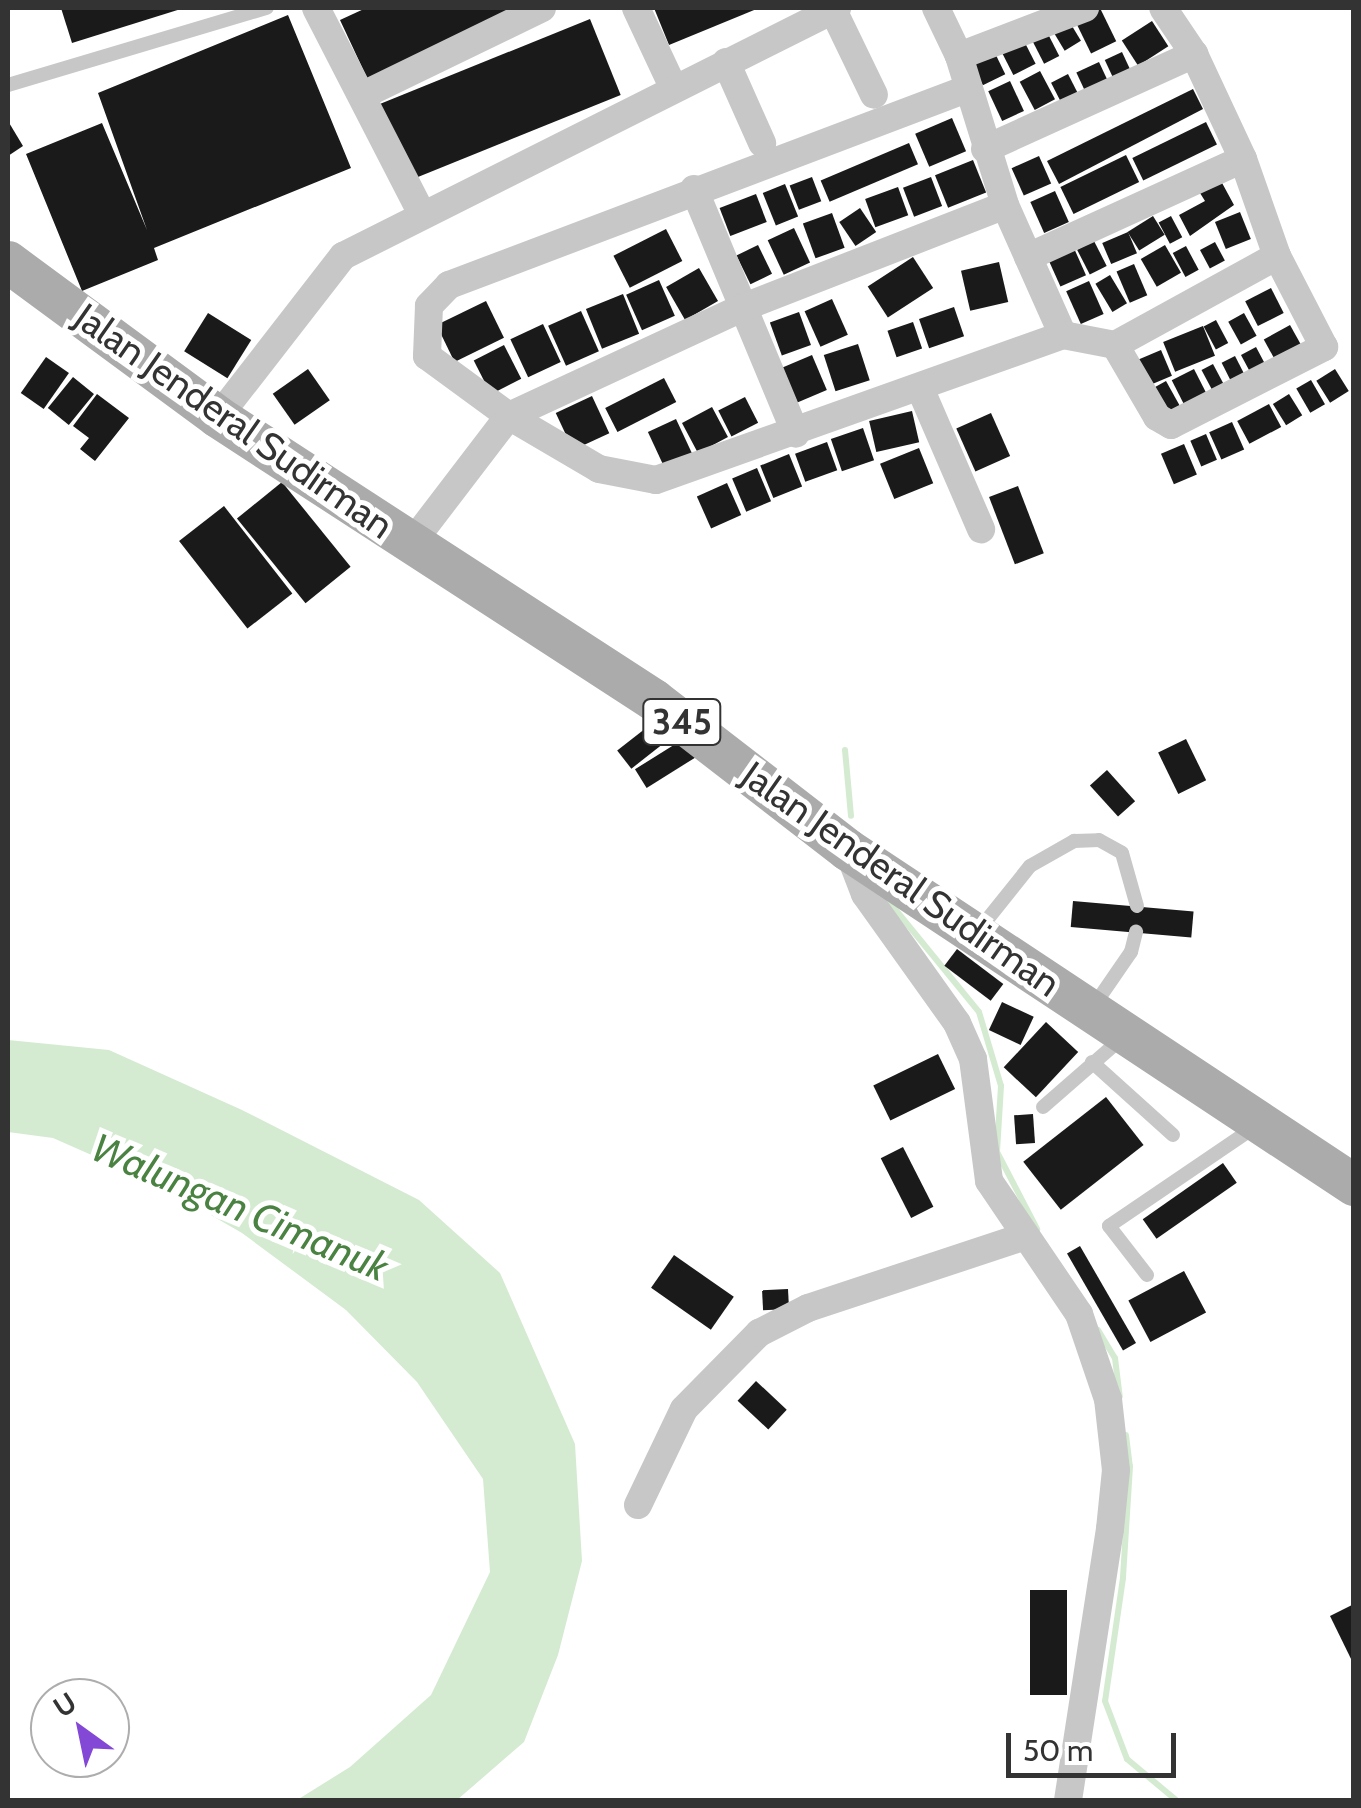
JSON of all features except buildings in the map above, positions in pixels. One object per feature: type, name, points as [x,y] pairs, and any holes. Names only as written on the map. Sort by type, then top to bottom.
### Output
[{"type":"main road","name":"Jalan Jenderal Sudirman","points":[[8,262],[218,417],[654,700],[848,850],[1354,1186]]},
{"type":"street","points":[[316,8],[421,212]]},
{"type":"street","points":[[363,95],[542,8]]},
{"type":"street","points":[[636,8],[673,87]]},
{"type":"street","points":[[936,8],[959,56],[964,90],[1005,205],[1063,335]]},
{"type":"street","points":[[959,56],[1084,8]]},
{"type":"street","points":[[1115,345],[1157,417],[1172,425],[1315,357],[1323,342],[1277,256],[1243,159],[1194,54],[1163,8]]},
{"type":"street","points":[[218,417],[326,270],[421,212],[673,87],[835,9],[874,94]]},
{"type":"street","points":[[985,149],[1194,54]]},
{"type":"street","points":[[726,62],[762,143]]},
{"type":"street","points":[[964,90],[457,281],[435,297],[424,332],[426,356],[509,416],[599,470],[647,480],[674,477],[1063,335],[1115,345],[1277,256]]},
{"type":"street","points":[[1028,257],[1243,159]]},
{"type":"street","points":[[694,189],[796,434]]},
{"type":"street","points":[[411,544],[509,416],[744,307],[1005,205]]},
{"type":"street","points":[[920,388],[981,529]]},
{"type":"street","points":[[848,850],[864,894],[957,1022],[973,1059],[989,1182],[1090,1338],[1114,1439],[1106,1569],[1068,1800]]},
{"type":"street","points":[[638,1504],[684,1409],[760,1332],[808,1308],[1024,1237]]},
{"type":"lane","points":[[8,85],[267,8]]},
{"type":"lane","points":[[974,935],[1030,866],[1074,842],[1100,840],[1122,853],[1137,906]]},
{"type":"lane","points":[[1043,1107],[1092,1062],[1136,932]]},
{"type":"lane","points":[[1092,1062],[1173,1135]]},
{"type":"lane","points":[[1147,1276],[1109,1226],[1260,1124]]},
{"type":"water","name":"Walungan Cimanuk","points":[[8,1040],[109,1050],[242,1110],[419,1200],[500,1273],[575,1444],[582,1561],[558,1655],[524,1742],[457,1800],[297,1800],[350,1767],[431,1695],[490,1572],[483,1479],[417,1382],[346,1310],[242,1233],[155,1183],[53,1138],[8,1132]]},
{"type":"waterway","points":[[845,750],[851,816]]},
{"type":"waterway","points":[[886,898],[979,1012],[1001,1086],[997,1152],[1037,1229]]},
{"type":"waterway","points":[[1098,1330],[1115,1358],[1120,1397]]},
{"type":"waterway","points":[[1126,1435],[1130,1466],[1123,1578],[1105,1701],[1127,1759],[1176,1800]]}]
